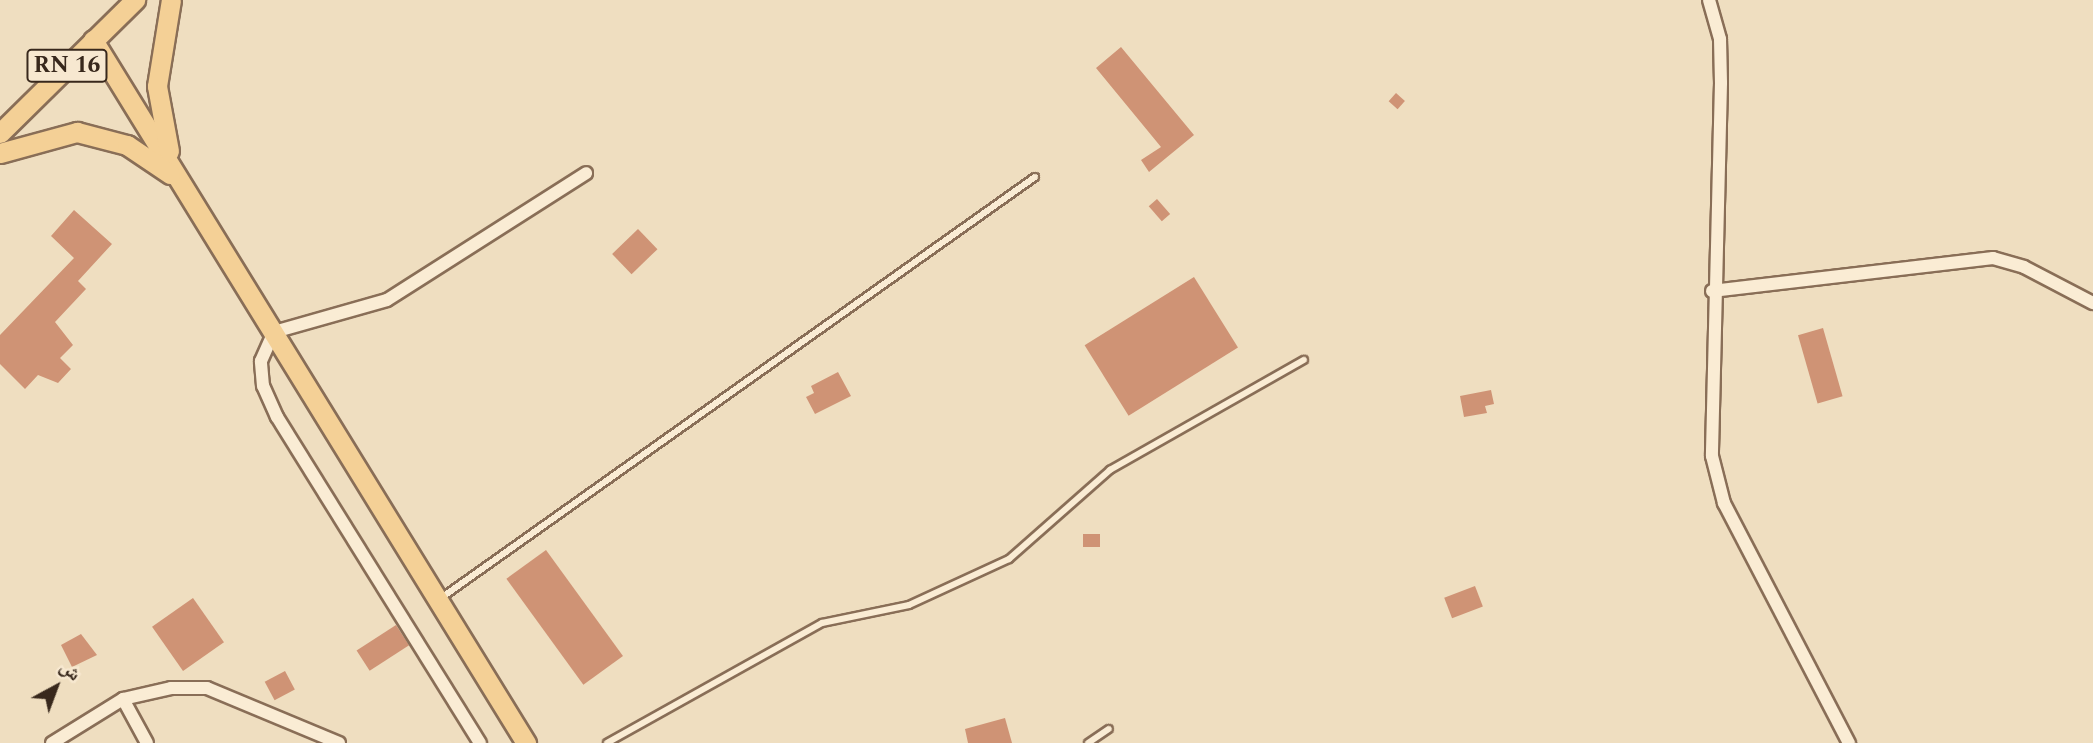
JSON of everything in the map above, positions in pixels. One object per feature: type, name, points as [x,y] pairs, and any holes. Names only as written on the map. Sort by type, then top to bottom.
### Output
[{"type":"main road","name":"RN 16","points":[[0,133],[135,0]]},
{"type":"main road","points":[[171,0],[157,86],[160,122],[178,180]]},
{"type":"main road","points":[[93,40],[526,743]]},
{"type":"main road","points":[[0,153],[77,132],[127,145],[178,180]]},
{"type":"street","points":[[1709,0],[1720,39],[1721,83],[1712,291],[1712,456],[1724,503],[1849,743]]},
{"type":"street","points":[[481,743],[278,417],[263,386],[261,361],[274,332],[387,300],[586,173]]},
{"type":"street","points":[[1712,291],[1993,258],[2024,267],[2093,303]]},
{"type":"street","points":[[52,743],[123,699],[171,688],[207,688],[339,743]]},
{"type":"street","points":[[123,699],[147,743]]},
{"type":"lane","points":[[439,599],[1035,177]]},
{"type":"lane","points":[[607,743],[822,623],[909,605],[1009,559],[1110,470],[1304,360]]},
{"type":"lane","points":[[1088,743],[1109,729]]},
{"type":"building","points":[[1121,47],[1194,135],[1149,172],[1141,160],[1161,147],[1096,68]]},
{"type":"building","points":[[1396,93],[1405,101],[1398,109],[1389,101]]},
{"type":"building","points":[[1157,199],[1170,214],[1162,221],[1149,206]]},
{"type":"building","points":[[74,210],[112,244],[78,281],[86,289],[55,322],[73,345],[60,358],[71,369],[58,383],[38,375],[25,389],[0,364],[0,335],[74,258],[51,236]]},
{"type":"building","points":[[638,229],[657,249],[632,274],[612,254]]},
{"type":"building","points":[[1194,277],[1238,347],[1129,416],[1085,345]]},
{"type":"building","points":[[1823,328],[1843,396],[1818,403],[1798,335]]},
{"type":"building","points":[[838,372],[851,396],[815,414],[806,397],[814,393],[811,386]]},
{"type":"building","points":[[1491,390],[1494,404],[1485,406],[1487,413],[1464,417],[1460,396]]},
{"type":"building","points":[[1083,534],[1100,534],[1100,547],[1083,547]]},
{"type":"building","points":[[546,550],[623,656],[583,685],[506,579]]},
{"type":"building","points":[[1475,586],[1483,607],[1452,618],[1444,598]]},
{"type":"building","points":[[193,598],[224,642],[183,671],[152,627]]},
{"type":"building","points":[[396,625],[409,645],[370,671],[357,651]]},
{"type":"building","points":[[81,634],[97,655],[72,667],[61,645]]},
{"type":"building","points":[[285,671],[295,690],[275,700],[265,682]]},
{"type":"building","points":[[1005,718],[1012,743],[968,743],[965,729]]}]
